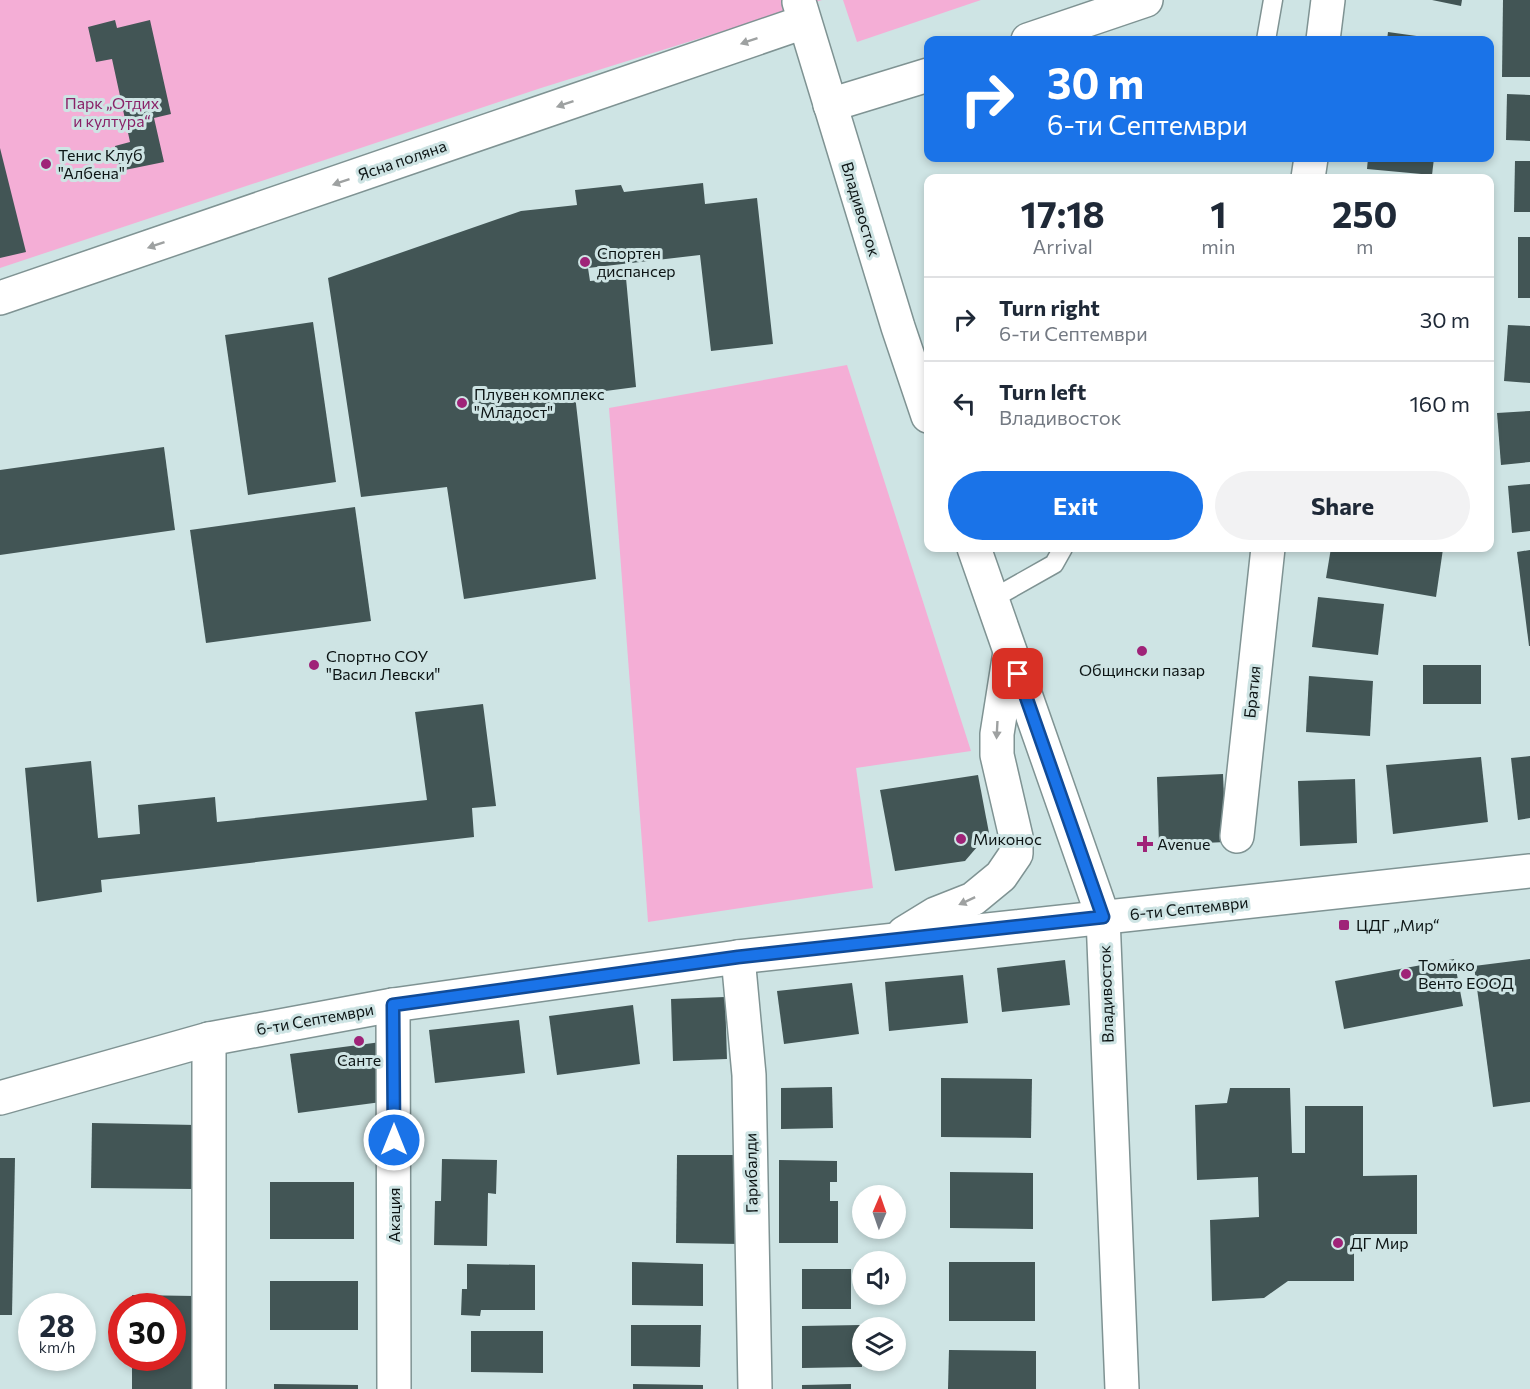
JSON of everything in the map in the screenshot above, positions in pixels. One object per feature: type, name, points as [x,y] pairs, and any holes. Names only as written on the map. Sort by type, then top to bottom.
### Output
[{"type":"street","points":[[1052,36],[1146,0]]},
{"type":"street","points":[[1324,36],[1328,0]]},
{"type":"street","name":"Владивосток","points":[[802,11],[894,316],[924,404]]},
{"type":"street","name":"Ясна поляна","points":[[0,298],[802,11]]},
{"type":"street","points":[[830,105],[924,76]]},
{"type":"street","name":"Владивосток","points":[[975,552],[1103,917],[1122,1389]]},
{"type":"street","name":"Братия","points":[[1237,836],[1268,552]]},
{"type":"street","points":[[895,940],[910,928],[935,914],[973,899],[1002,876],[1016,854],[1016,837],[997,755],[998,722],[1010,652]]},
{"type":"street","name":"6-ти Септември","points":[[0,1098],[209,1039],[393,1005],[738,957],[1530,871]]},
{"type":"street","name":"Гарибалди","points":[[738,957],[749,1076],[755,1389]]},
{"type":"street","name":"Акация","points":[[393,1005],[394,1389]]},
{"type":"street","points":[[208,1389],[209,1039]]},
{"type":"lane","points":[[1267,36],[1274,0]]},
{"type":"lane","points":[[992,599],[1054,564],[1061,552]]},
{"type":"green space","name":"Парк „Отдих и култура“","points":[[0,0],[822,0],[541,88],[0,268]]},
{"type":"green space","points":[[843,0],[981,0],[857,42]]},
{"type":"green space","points":[[847,365],[971,751],[856,768],[873,888],[648,922],[609,408]]},
{"type":"building","points":[[1432,0],[1462,0],[1461,6]]},
{"type":"building","points":[[1503,0],[1530,0],[1530,77],[1502,77]]},
{"type":"building","points":[[115,20],[117,28],[150,20],[171,114],[154,118],[164,162],[120,171],[115,146],[130,142],[112,59],[96,62],[88,27]]},
{"type":"building","points":[[1388,32],[1417,36],[1388,36]]},
{"type":"building","points":[[1507,94],[1530,95],[1530,141],[1506,140]]},
{"type":"building","points":[[0,148],[26,252],[0,258]]},
{"type":"building","points":[[1515,161],[1530,161],[1530,212],[1514,212]]},
{"type":"building","points":[[1368,162],[1434,162],[1432,174],[1367,169]]},
{"type":"building","name":"Плувен комплекс \"Младост\"","points":[[703,183],[705,204],[757,198],[773,344],[711,351],[700,255],[588,268],[590,281],[626,278],[636,387],[575,395],[596,579],[464,599],[447,487],[361,497],[328,278],[521,211],[577,205],[575,190],[621,185],[624,192]]},
{"type":"building","points":[[1518,237],[1530,237],[1530,298],[1518,298]]},
{"type":"building","points":[[313,322],[336,482],[248,495],[225,335]]},
{"type":"building","points":[[1508,325],[1530,326],[1530,383],[1504,381]]},
{"type":"building","points":[[1530,411],[1530,462],[1501,465],[1497,413]]},
{"type":"building","points":[[164,447],[175,530],[0,555],[0,470]]},
{"type":"building","points":[[1530,484],[1530,531],[1512,533],[1508,486]]},
{"type":"building","points":[[355,507],[371,621],[206,643],[190,530]]},
{"type":"building","points":[[1530,550],[1530,646],[1529,646],[1517,552]]},
{"type":"building","points":[[1330,552],[1443,552],[1436,597],[1326,578]]},
{"type":"building","points":[[1318,597],[1384,604],[1378,655],[1312,647]]},
{"type":"building","points":[[1423,665],[1481,665],[1481,704],[1423,704]]},
{"type":"building","points":[[1309,676],[1373,681],[1370,736],[1306,732]]},
{"type":"building","points":[[483,704],[496,806],[472,808],[474,837],[101,880],[102,892],[37,902],[25,768],[91,761],[98,838],[140,834],[138,805],[215,797],[217,822],[427,800],[415,712]]},
{"type":"building","points":[[1530,756],[1530,818],[1518,820],[1511,758]]},
{"type":"building","points":[[1481,757],[1488,822],[1393,834],[1386,765]]},
{"type":"building","points":[[1223,774],[1226,842],[1159,845],[1157,777]]},
{"type":"building","points":[[978,775],[989,833],[965,861],[895,871],[880,790]]},
{"type":"building","points":[[1355,779],[1357,843],[1300,846],[1298,781]]},
{"type":"building","points":[[1454,959],[1463,1006],[1344,1029],[1335,981]]},
{"type":"building","points":[[1530,959],[1530,1102],[1493,1107],[1474,966]]},
{"type":"building","points":[[1065,960],[1070,1005],[1002,1012],[997,968]]},
{"type":"building","points":[[963,975],[968,1023],[889,1031],[885,982]]},
{"type":"building","points":[[852,983],[859,1034],[784,1044],[777,991]]},
{"type":"building","points":[[725,997],[727,1059],[673,1061],[671,999]]},
{"type":"building","points":[[633,1005],[640,1064],[557,1075],[549,1016]]},
{"type":"building","points":[[519,1020],[525,1073],[435,1083],[429,1030]]},
{"type":"building","points":[[381,1042],[389,1101],[298,1113],[290,1054]]},
{"type":"building","points":[[941,1078],[1032,1079],[1031,1138],[941,1137]]},
{"type":"building","points":[[832,1087],[833,1128],[781,1129],[781,1088]]},
{"type":"building","points":[[1230,1088],[1290,1088],[1292,1153],[1305,1153],[1305,1106],[1363,1106],[1363,1176],[1417,1175],[1417,1234],[1354,1234],[1354,1281],[1288,1281],[1264,1298],[1212,1301],[1210,1220],[1259,1217],[1258,1177],[1197,1180],[1195,1105],[1227,1103]]},
{"type":"building","points":[[92,1123],[196,1125],[195,1189],[91,1188]]},
{"type":"building","points":[[677,1155],[741,1155],[740,1244],[676,1243]]},
{"type":"building","points":[[0,1158],[15,1158],[12,1315],[0,1315]]},
{"type":"building","points":[[442,1159],[497,1160],[496,1194],[488,1193],[487,1246],[434,1245],[435,1201],[441,1201]]},
{"type":"building","points":[[779,1160],[837,1161],[837,1182],[830,1182],[830,1201],[838,1201],[838,1243],[779,1243]]},
{"type":"building","points":[[950,1172],[1033,1173],[1033,1229],[950,1228]]},
{"type":"building","points":[[270,1182],[354,1182],[354,1239],[270,1239]]},
{"type":"building","points":[[632,1262],[703,1264],[703,1306],[632,1305]]},
{"type":"building","points":[[949,1262],[1035,1262],[1035,1321],[949,1321]]},
{"type":"building","points":[[467,1264],[535,1265],[535,1310],[481,1310],[480,1316],[461,1315],[462,1289],[467,1289]]},
{"type":"building","points":[[802,1269],[851,1269],[851,1309],[802,1309]]},
{"type":"building","points":[[270,1281],[358,1281],[358,1330],[270,1330]]},
{"type":"building","points":[[186,1296],[195,1296],[193,1389],[132,1389],[132,1371],[186,1371]]},
{"type":"building","points":[[631,1325],[701,1325],[700,1367],[631,1366]]},
{"type":"building","points":[[852,1325],[852,1367],[802,1368],[802,1326]]},
{"type":"building","points":[[471,1331],[543,1331],[543,1373],[471,1372]]},
{"type":"building","points":[[949,1350],[1036,1351],[1036,1389],[948,1389]]},
{"type":"building","points":[[274,1384],[358,1385],[358,1389],[274,1389]]},
{"type":"building","points":[[633,1384],[703,1385],[703,1389],[633,1389]]},
{"type":"building","points":[[851,1384],[851,1389],[802,1389],[802,1385]]},
{"type":"place","name":"Тенис Клуб \"Албена\"","points":[[46,164]]},
{"type":"place","name":"Спортен диспансер","points":[[585,262]]},
{"type":"place","name":"Плувен комплекс \"Младост\"","points":[[462,403]]},
{"type":"place","name":"Общински пазар","points":[[1142,651]]},
{"type":"place","name":"Спортно СОУ \"Васил Левски\"","points":[[314,665]]},
{"type":"place","name":"Миконос","points":[[961,839]]},
{"type":"place","name":"Avenue","points":[[1145,844]]},
{"type":"place","name":"ЦДГ „Мир“","points":[[1344,925]]},
{"type":"place","name":"Томико Венто ЕООД","points":[[1406,974]]},
{"type":"place","name":"Санте","points":[[359,1041]]},
{"type":"place","name":"ДГ Мир","points":[[1338,1243]]},
{"type":"route","points":[[394,1140],[393,1005],[738,957],[1103,917],[1018,674]]}]
